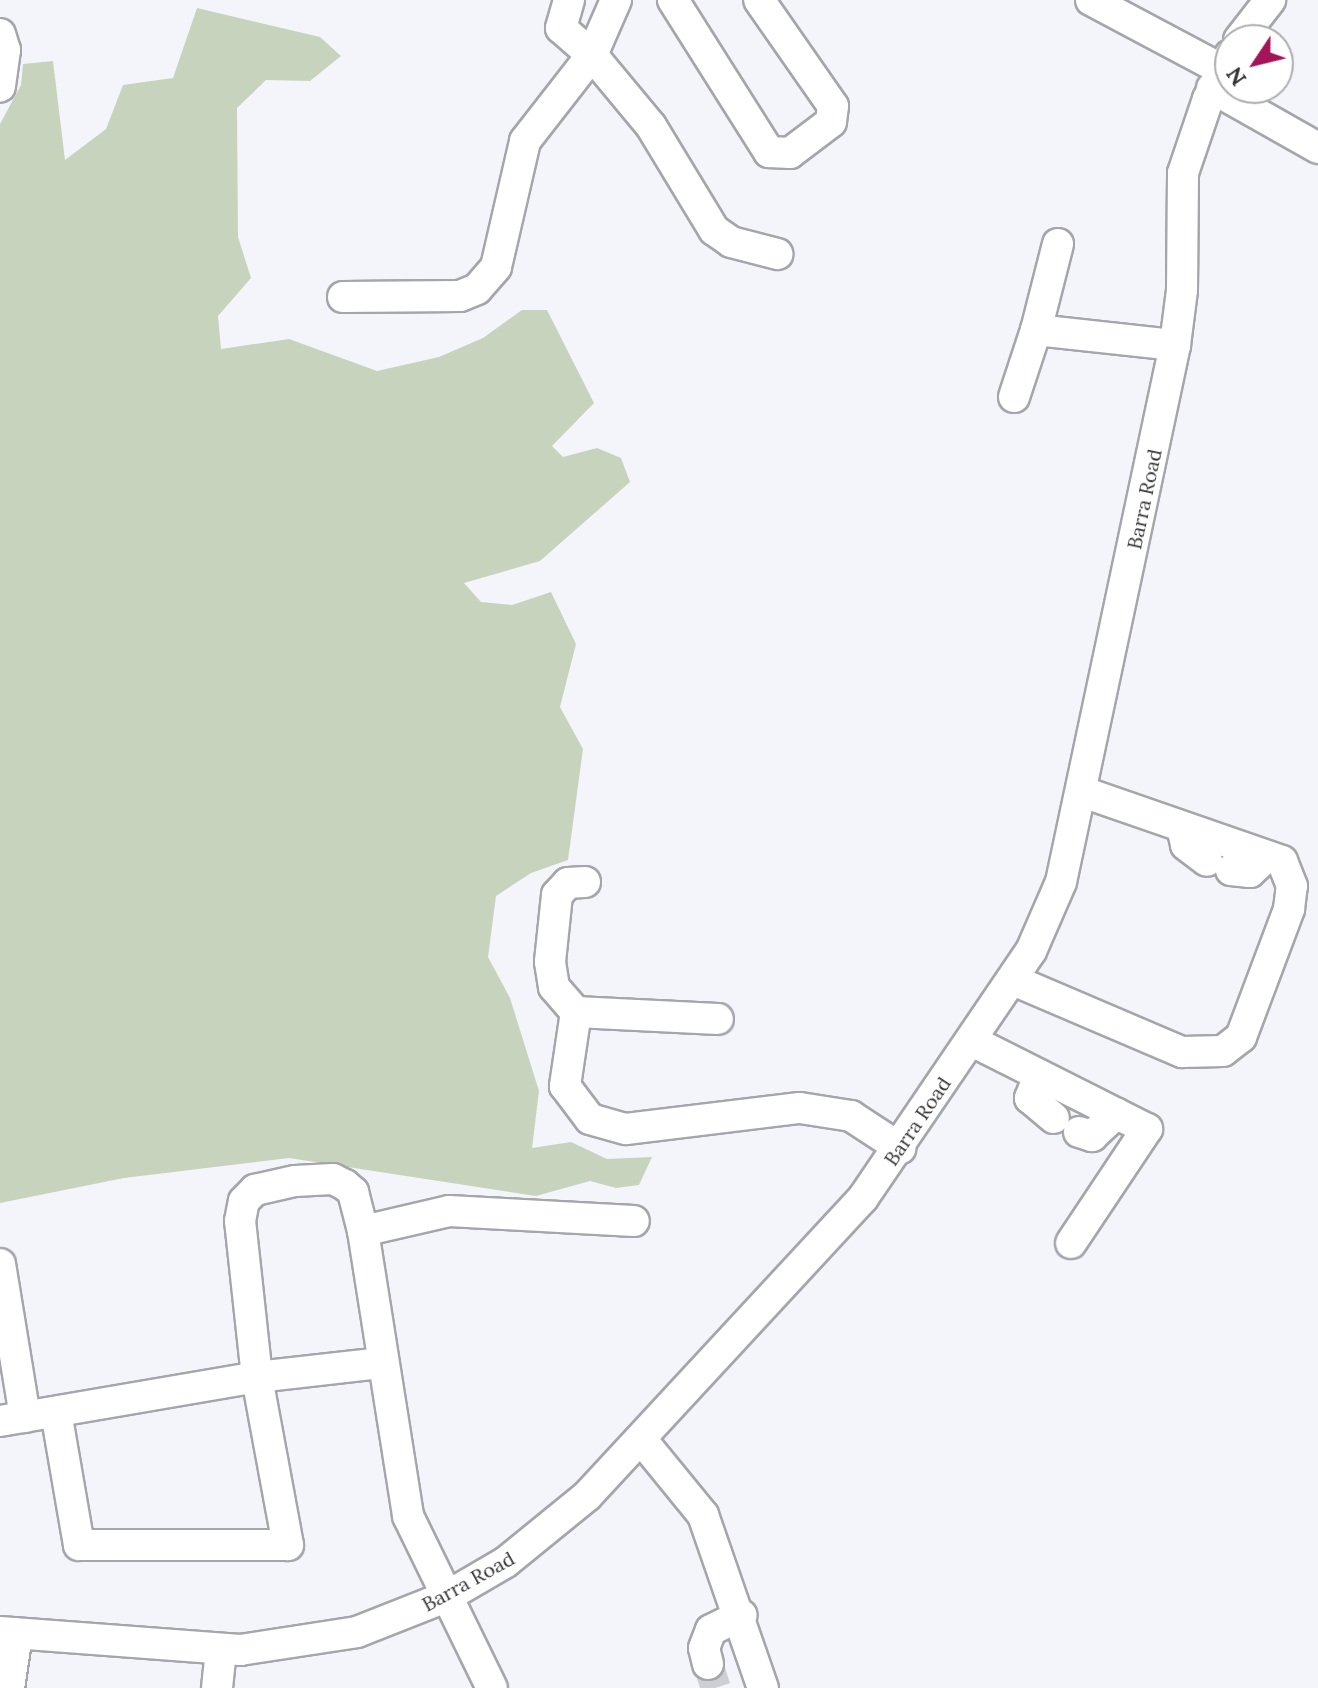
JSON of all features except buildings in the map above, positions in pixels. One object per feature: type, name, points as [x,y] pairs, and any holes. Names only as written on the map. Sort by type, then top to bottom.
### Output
[{"type":"street","points":[[569,0],[561,28],[592,55],[651,126],[714,230],[731,242],[777,254]]},
{"type":"street","points":[[343,297],[460,296],[477,289],[496,267],[525,141],[592,55],[616,0]]},
{"type":"street","points":[[673,0],[769,152],[790,153],[831,122],[833,106],[759,0]]},
{"type":"street","points":[[1091,0],[1214,67]]},
{"type":"street","points":[[1251,24],[1270,0]]},
{"type":"street","points":[[0,34],[5,50],[0,87]]},
{"type":"street","name":"Barra Road","points":[[9,1633],[221,1650],[357,1632],[446,1597],[545,1533],[641,1439],[810,1260],[900,1148],[1013,980],[1054,900],[1083,792],[1175,345],[1182,290],[1181,185],[1214,91]]},
{"type":"street","points":[[1263,104],[1318,148]]},
{"type":"street","points":[[1014,397],[1036,330],[1058,244]]},
{"type":"street","points":[[1036,330],[1175,345]]},
{"type":"street","points":[[1013,980],[1182,1052],[1223,1051],[1241,1037],[1289,909],[1292,886],[1282,861],[1083,792]]},
{"type":"street","points":[[1182,827],[1186,845],[1219,866],[1250,872],[1267,856]]},
{"type":"street","points":[[585,882],[568,883],[557,895],[550,962],[554,987],[576,1012],[718,1019]]},
{"type":"street","points":[[576,1012],[565,1086],[590,1119],[626,1129],[800,1108],[851,1116],[900,1148]]},
{"type":"street","points":[[972,1041],[1147,1129],[1071,1243]]},
{"type":"street","points":[[1039,1075],[1030,1098],[1067,1125],[1092,1136],[1116,1114]]},
{"type":"street","points":[[56,1412],[79,1545],[288,1545],[257,1377],[240,1221],[244,1201],[255,1190],[333,1179],[353,1192],[363,1231],[408,1516],[492,1688]]},
{"type":"street","points":[[363,1231],[449,1211],[634,1221]]},
{"type":"street","points":[[0,1264],[12,1419],[257,1377],[382,1363]]},
{"type":"street","points":[[641,1439],[697,1503],[742,1615],[763,1688]]},
{"type":"street","points":[[708,1664],[704,1648],[711,1630],[742,1615]]},
{"type":"street","points":[[9,1633],[9,1688]]},
{"type":"street","points":[[217,1688],[221,1650]]},
{"type":"green space","points":[[197,8],[320,37],[341,56],[310,81],[266,80],[237,108],[238,237],[251,278],[218,316],[221,349],[289,339],[377,371],[439,357],[483,338],[522,310],[547,310],[594,403],[552,446],[563,457],[597,448],[621,458],[630,482],[540,561],[464,583],[481,602],[512,605],[551,592],[576,644],[560,707],[583,749],[568,860],[531,873],[496,896],[488,957],[510,998],[539,1091],[532,1148],[571,1142],[607,1159],[652,1157],[639,1185],[616,1188],[590,1181],[536,1196],[289,1158],[124,1178],[0,1203],[0,124],[21,85],[23,64],[53,61],[65,160],[106,129],[123,85],[173,78]]},
{"type":"tunnel","points":[[708,1664],[716,1688]]}]
